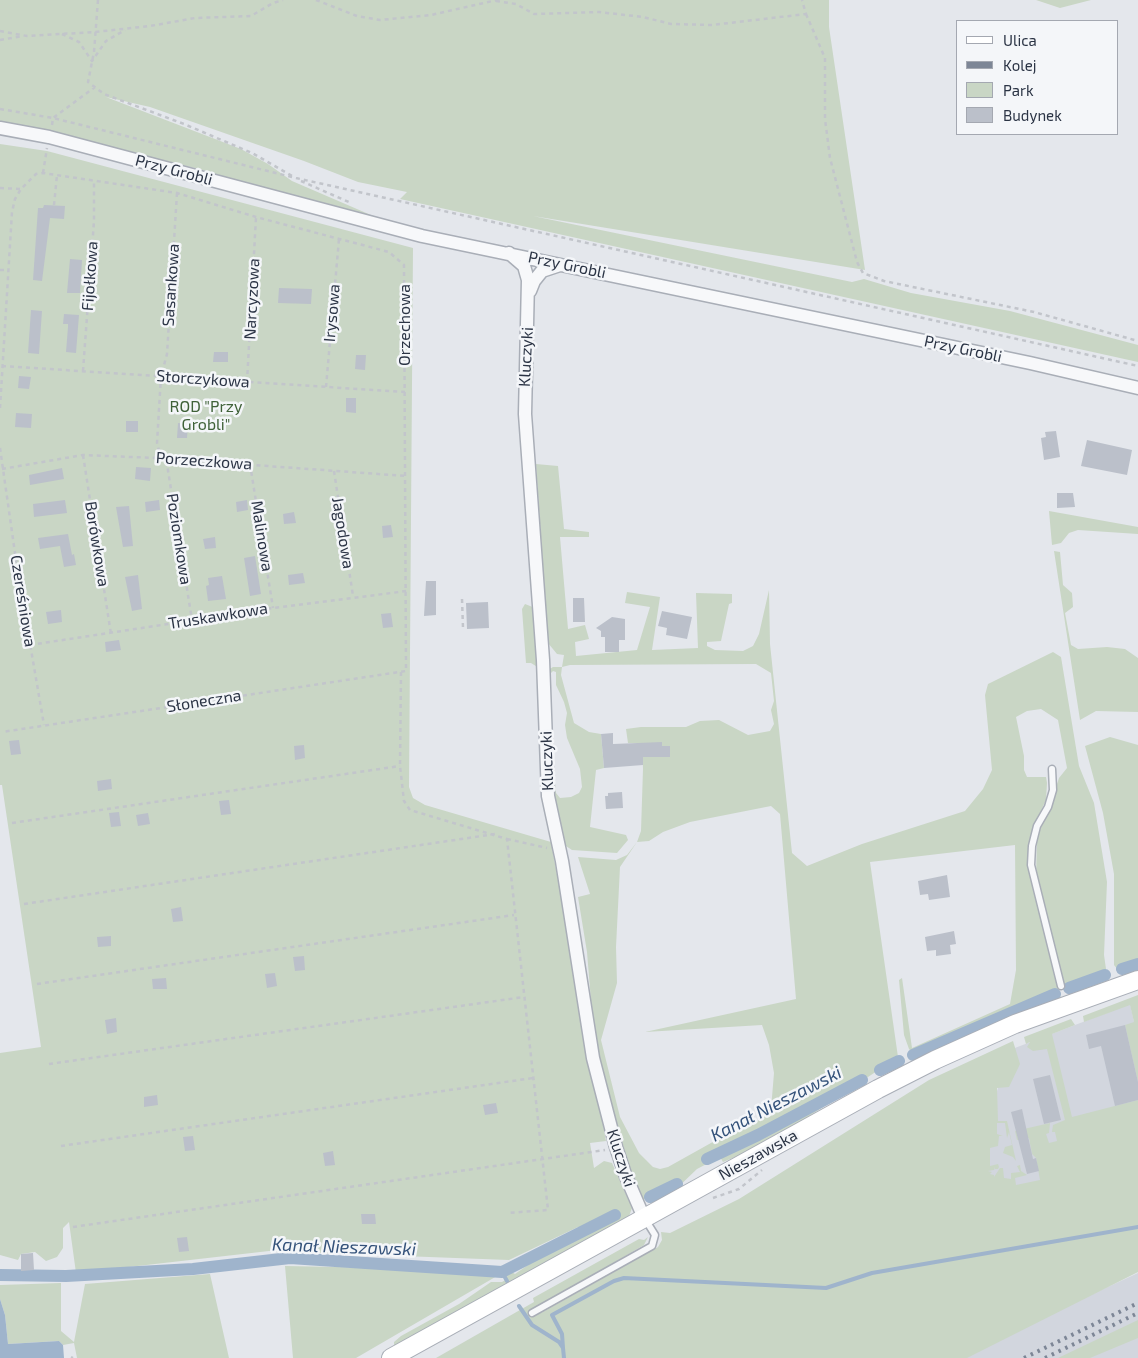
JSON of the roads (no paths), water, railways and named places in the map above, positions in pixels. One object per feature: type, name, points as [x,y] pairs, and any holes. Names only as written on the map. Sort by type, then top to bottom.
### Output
[{"type":"main road","name":"Nieszawska","points":[[390,1358],[934,1060],[1015,1024],[1138,980]]},
{"type":"street","name":"Przy Grobli","points":[[0,128],[49,137],[422,236],[1030,362],[1138,388]]},
{"type":"street","name":"Kluczyki","points":[[509,253],[524,266],[529,293],[524,389],[525,421],[543,660],[548,796],[560,851],[593,1058],[616,1147],[644,1218]]},
{"type":"street","name":"Kluczyki","points":[[529,293],[534,281],[542,271],[563,264]]},
{"type":"lane","points":[[1052,769],[1053,790],[1048,807],[1037,826],[1032,846],[1031,865],[1061,986]]},
{"type":"lane","points":[[532,1313],[652,1246],[655,1235],[644,1218]]},
{"type":"water","points":[[0,1299],[5,1315],[8,1344],[59,1341],[63,1345],[64,1358],[0,1358]]},
{"type":"waterway","name":"Kanał Nieszawski","points":[[1122,969],[1138,964]]},
{"type":"waterway","name":"Kanał Nieszawski","points":[[1069,988],[1105,975]]},
{"type":"waterway","name":"Kanał Nieszawski","points":[[913,1055],[1055,994]]},
{"type":"waterway","name":"Kanał Nieszawski","points":[[880,1070],[899,1061]]},
{"type":"waterway","name":"Kanał Nieszawski","points":[[707,1159],[758,1135],[862,1080]]},
{"type":"waterway","name":"Kanał Nieszawski","points":[[650,1197],[677,1184]]},
{"type":"waterway","name":"Kanał Nieszawski","points":[[0,1275],[66,1276],[193,1269],[290,1258],[502,1272],[615,1215]]},
{"type":"waterway","points":[[563,1348],[562,1334],[552,1315],[614,1281],[624,1278],[826,1288],[872,1273],[1138,1227]]},
{"type":"waterway","points":[[502,1272],[507,1281]]},
{"type":"waterway","points":[[519,1306],[532,1325],[559,1342],[563,1348],[564,1358]]},
{"type":"railway","points":[[1024,1358],[1138,1303]]},
{"type":"railway","points":[[1045,1358],[1138,1313]]},
{"type":"park label","name":"ROD \"Przy Grobli\"","points":[[206,416]]}]
